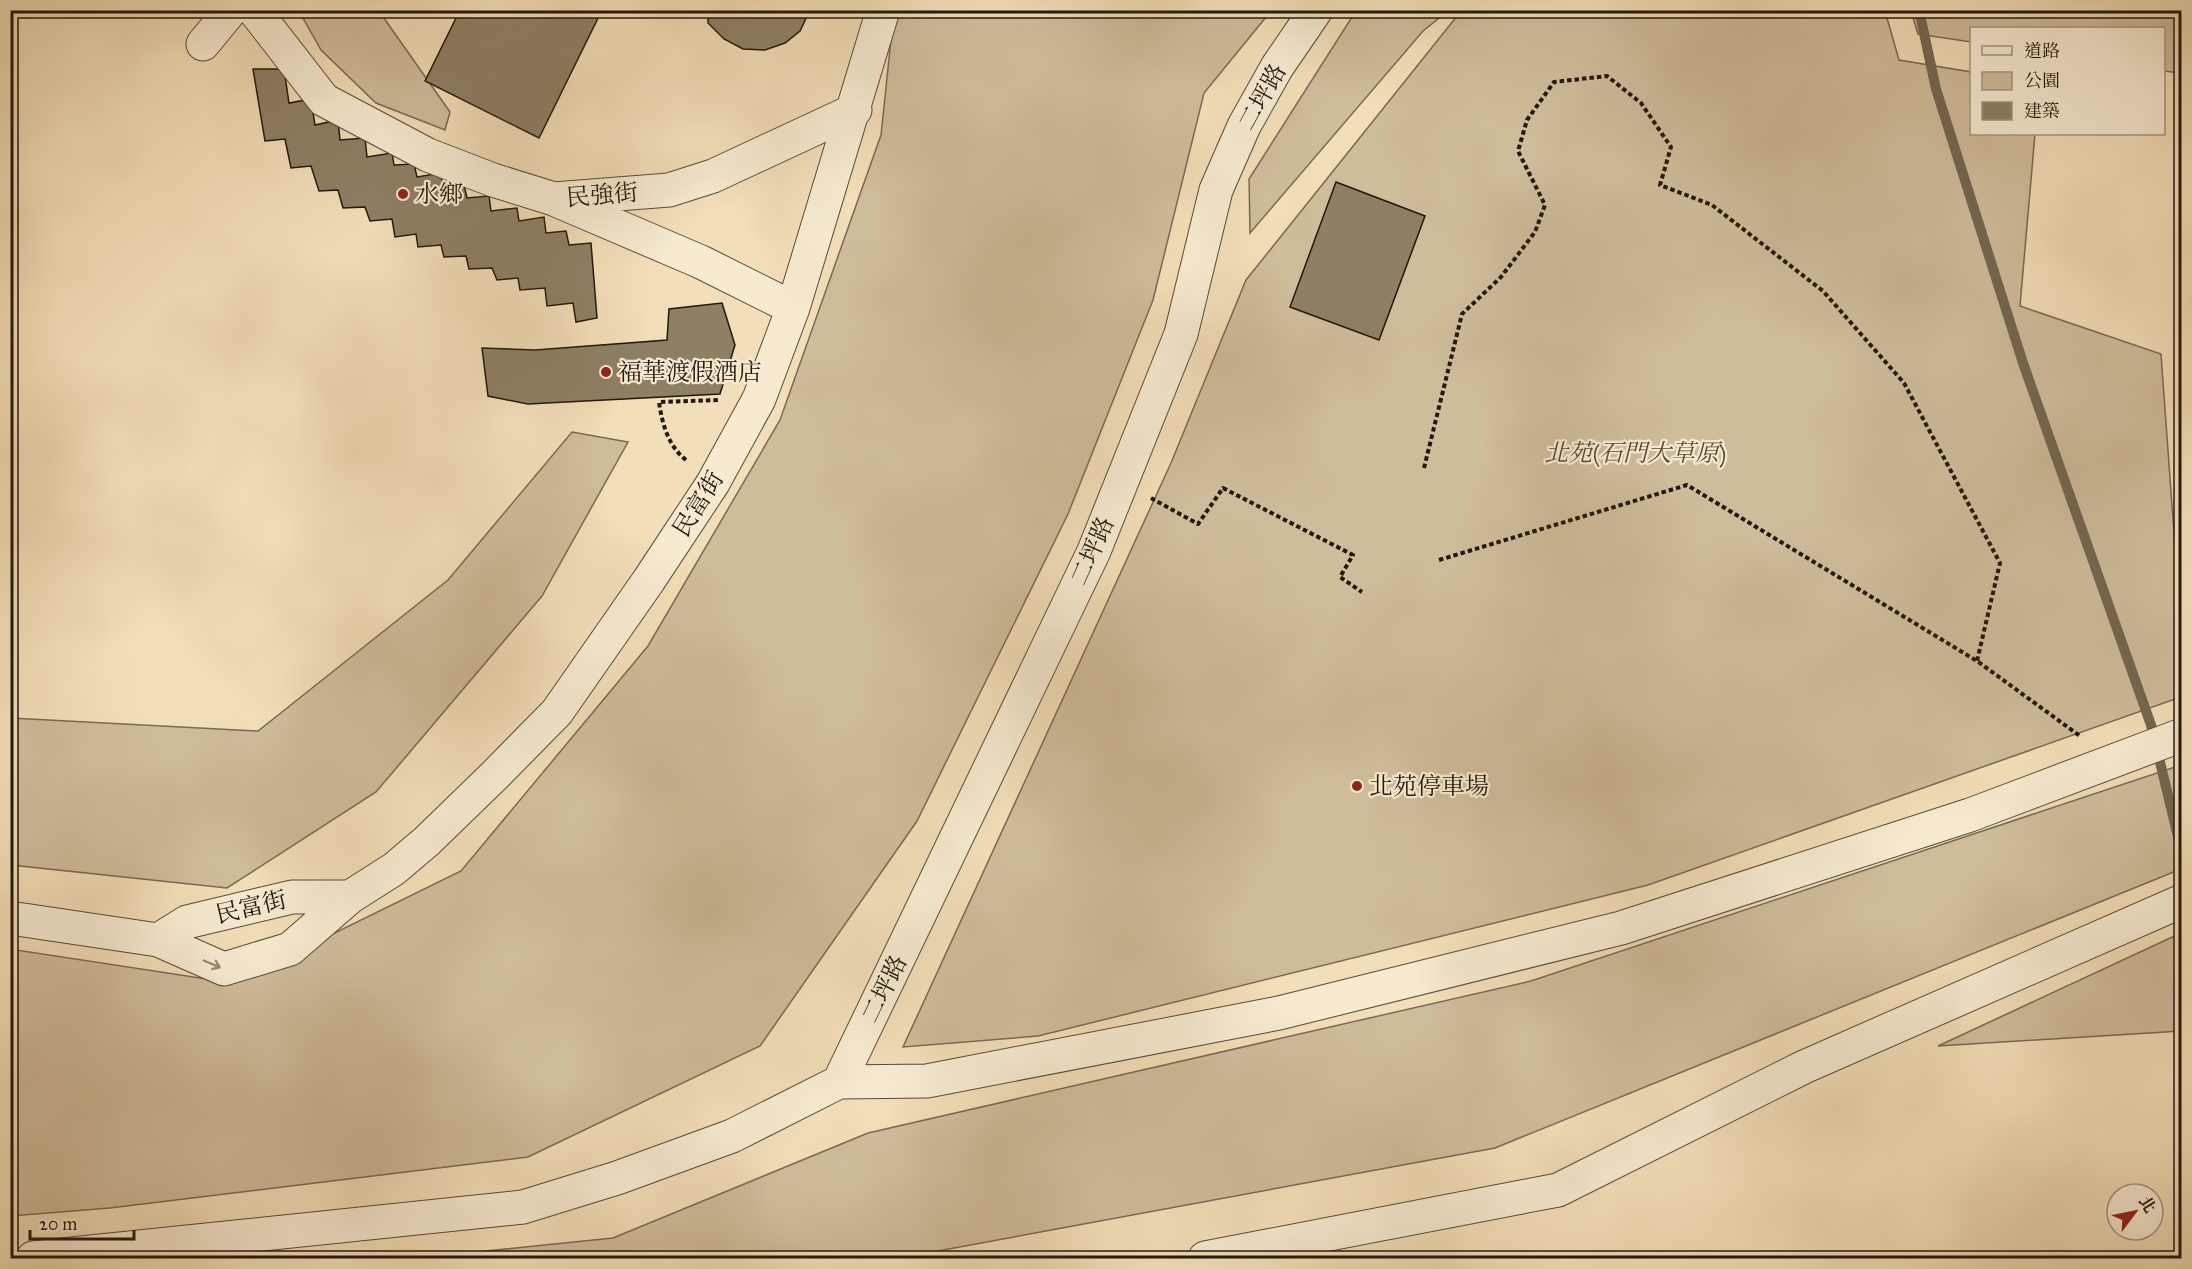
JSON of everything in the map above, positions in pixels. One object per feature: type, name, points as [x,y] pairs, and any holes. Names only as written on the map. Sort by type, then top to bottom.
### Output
[{"type":"street","points":[[203,44],[231,10]]},
{"type":"street","name":"民強街","points":[[254,10],[324,100],[428,155],[493,180],[554,199],[669,189],[680,186],[712,176],[855,110]]},
{"type":"street","name":"民富街","points":[[10,918],[158,940],[224,969],[290,949],[350,897],[394,869],[427,841],[557,712],[714,483],[759,399],[793,308],[855,110],[883,10]]},
{"type":"street","name":"二坪路","points":[[839,1082],[1094,551],[1180,334],[1216,190],[1244,126],[1277,67],[1316,10]]},
{"type":"street","points":[[554,199],[701,262],[793,308]]},
{"type":"street","points":[[33,1258],[523,1207],[616,1178],[732,1136],[839,1082],[927,1081],[1279,1013],[1621,928],[1970,815],[2181,735]]},
{"type":"street","name":"民富街","points":[[158,940],[187,922],[292,897],[350,897]]},
{"type":"street","points":[[1205,1258],[1558,1190],[1804,1067],[2181,901]]},
{"type":"path","points":[[1424,468],[1462,314],[1502,277],[1535,232],[1545,205],[1518,151],[1527,120],[1554,82],[1607,76],[1641,102],[1671,147],[1660,185],[1712,205],[1823,291],[1904,383],[2000,563],[1977,661]]},
{"type":"path","points":[[714,483],[680,455],[662,425],[659,402],[759,399]]},
{"type":"path","points":[[1439,560],[1687,485],[1977,661],[2113,761]]},
{"type":"path","points":[[1160,503],[1198,524],[1223,488],[1353,555],[1340,577],[1362,592]]},
{"type":"green space","points":[[299,11],[379,11],[450,112],[445,130],[376,103],[321,50]]},
{"type":"green space","points":[[894,11],[1271,11],[1204,93],[1153,300],[1068,514],[917,821],[760,1046],[528,1157],[110,1208],[11,1216],[10,949],[233,983],[461,871],[648,646],[780,420],[881,135]]},
{"type":"green space","points":[[1359,11],[1448,11],[1423,31],[1250,233],[1249,179],[1352,17]]},
{"type":"green space","name":"北苑(石門大草原)","points":[[1461,11],[1885,11],[1899,60],[1970,72],[1970,135],[2035,135],[2020,306],[2161,354],[2181,629],[2181,697],[1648,885],[1038,1036],[903,1047],[1171,463],[1246,280]]},
{"type":"green space","points":[[1911,11],[2181,11],[2181,73],[2165,71],[2165,27],[1970,27],[1970,42],[1918,34]]},
{"type":"green space","points":[[572,432],[628,442],[542,596],[376,792],[227,888],[11,865],[11,718],[258,731],[448,580]]},
{"type":"green space","points":[[2181,765],[2181,869],[1495,1148],[900,1258],[419,1258],[613,1238],[868,1133],[1531,981]]},
{"type":"green space","points":[[2181,933],[2181,1031],[1938,1046]]},
{"type":"building","points":[[460,10],[602,10],[539,138],[425,81]]},
{"type":"building","points":[[708,10],[810,10],[800,31],[785,43],[765,50],[743,49],[724,39],[708,23]]},
{"type":"building","name":"水鄉","points":[[253,69],[284,69],[289,103],[311,99],[315,125],[338,120],[340,140],[365,138],[367,157],[392,153],[394,165],[414,164],[417,177],[441,173],[443,188],[464,185],[467,198],[489,196],[491,211],[517,208],[519,221],[544,217],[546,233],[566,231],[569,245],[591,243],[597,318],[576,322],[573,303],[547,306],[545,288],[520,290],[518,278],[497,280],[492,268],[469,269],[466,256],[444,257],[441,245],[418,247],[416,234],[395,237],[392,219],[370,221],[365,207],[343,208],[338,190],[319,191],[311,166],[291,168],[285,139],[265,141]]},
{"type":"building","points":[[1336,182],[1425,216],[1379,340],[1290,307]]},
{"type":"building","name":"福華渡假酒店","points":[[722,303],[735,345],[720,394],[528,404],[488,396],[482,348],[535,350],[667,340],[669,309]]},
{"type":"waterway","points":[[1919,10],[1936,89],[2023,363],[2151,725],[2182,853]]},
{"type":"place","name":"水鄉","points":[[403,194]]},
{"type":"place","name":"福華渡假酒店","points":[[606,372]]},
{"type":"place","name":"北苑停車場","points":[[1357,786]]}]
